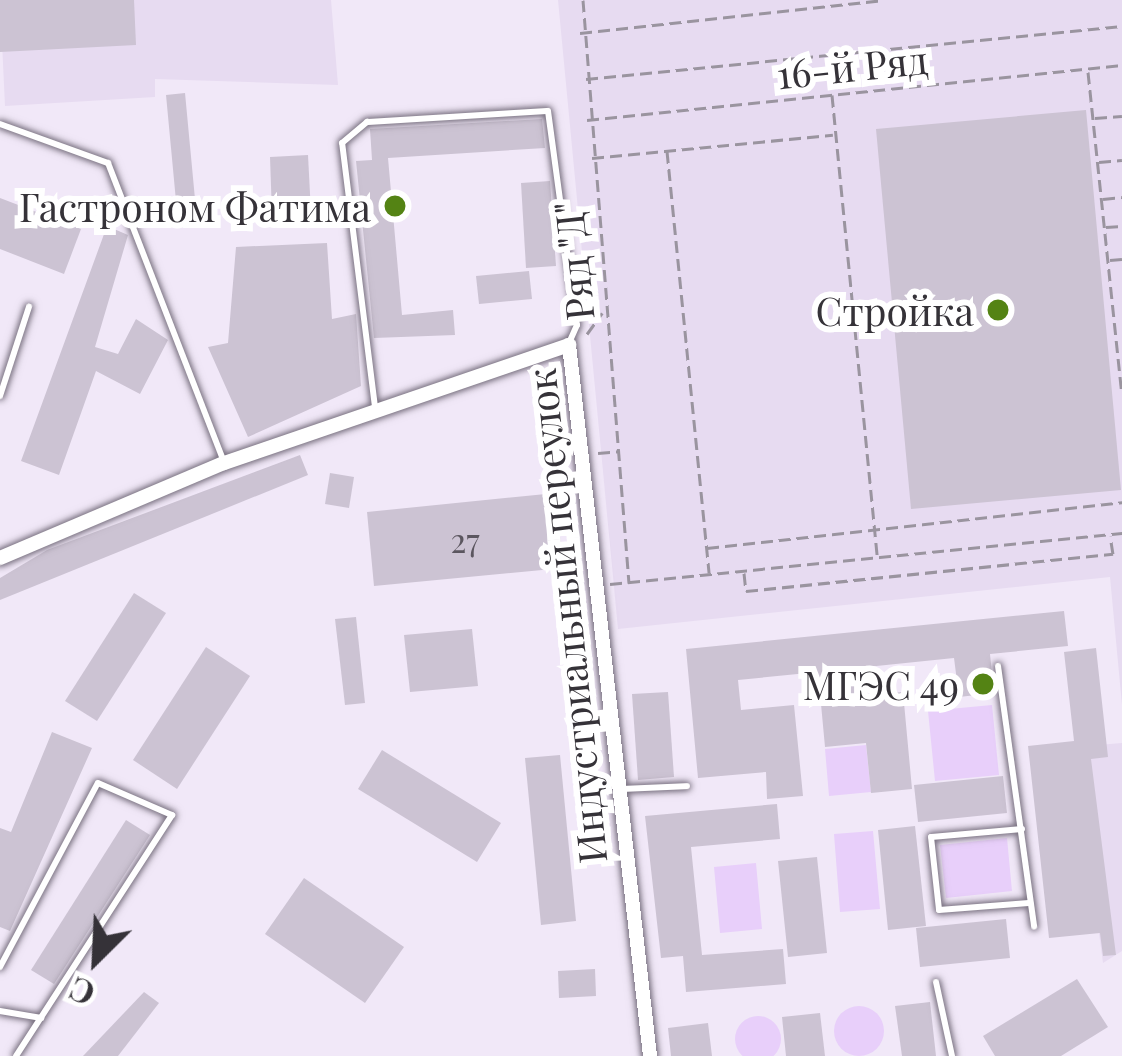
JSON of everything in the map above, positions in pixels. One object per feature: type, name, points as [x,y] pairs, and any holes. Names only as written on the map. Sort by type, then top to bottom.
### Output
[{"type":"street","name":"Индустриальный переулок","points":[[0,558],[224,463],[572,348],[650,1056]]},
{"type":"lane","points":[[376,411],[342,143],[367,122],[548,111],[577,325],[572,348]]},
{"type":"lane","points":[[0,124],[108,163],[224,463]]},
{"type":"lane","points":[[0,396],[29,308]]},
{"type":"lane","points":[[998,666],[1034,927]]},
{"type":"lane","points":[[0,967],[98,783],[172,815],[16,1056]]},
{"type":"lane","points":[[617,789],[687,786]]},
{"type":"lane","points":[[1022,829],[931,838],[939,910],[1030,903]]},
{"type":"lane","points":[[936,982],[952,1056]]},
{"type":"lane","points":[[0,1011],[41,1018]]},
{"type":"path","points":[[576,1],[584,0]]},
{"type":"path","points":[[579,33],[882,0]]},
{"type":"path","name":"Ряд \"Д\"","points":[[576,1],[629,583],[710,575]]},
{"type":"path","points":[[583,79],[1122,26]]},
{"type":"path","name":"16-й Ряд","points":[[587,120],[1122,65]]},
{"type":"path","points":[[1088,69],[1122,393]]},
{"type":"path","points":[[832,95],[877,558]]},
{"type":"path","points":[[1094,118],[1122,116]]},
{"type":"path","points":[[590,158],[835,135]]},
{"type":"path","points":[[667,151],[710,575],[1122,533]]},
{"type":"path","points":[[1098,162],[1122,160]]},
{"type":"path","points":[[1102,199],[1122,197]]},
{"type":"path","points":[[1105,227],[1122,226]]},
{"type":"path","points":[[1108,260],[1122,259]]},
{"type":"path","points":[[1112,298],[1122,296]]},
{"type":"path","points":[[572,348],[604,309]]},
{"type":"path","points":[[582,455],[620,451]]},
{"type":"path","points":[[707,548],[1122,502]]},
{"type":"path","points":[[744,572],[746,591],[935,572],[1112,554],[1110,535]]},
{"type":"shaded area","points":[[0,0],[331,0],[338,85],[155,79],[155,97],[5,106]]},
{"type":"shaded area","points":[[558,0],[1122,0],[1122,705],[1110,577],[618,629]]},
{"type":"shaded area","points":[[992,705],[999,775],[935,781],[928,711]]},
{"type":"shaded area","points":[[1122,743],[1122,951],[1103,963],[1074,747]]},
{"type":"shaded area","points":[[866,745],[871,792],[829,796],[825,749]]},
{"type":"shaded area","points":[[873,831],[880,909],[840,912],[834,834]]},
{"type":"shaded area","points":[[1007,838],[1012,891],[946,898],[940,845]]},
{"type":"shaded area","points":[[756,863],[762,929],[720,933],[714,867]]},
{"type":"shaded area","points":[[859,1006],[876,1014],[884,1031],[876,1048],[859,1056],[842,1048],[834,1031],[842,1014]]},
{"type":"shaded area","points":[[758,1016],[774,1023],[781,1039],[774,1055],[758,1062],[742,1055],[735,1039],[742,1023]]},
{"type":"building","points":[[0,0],[134,0],[136,45],[0,52]]},
{"type":"building","points":[[185,93],[195,199],[176,201],[166,95]]},
{"type":"building","name":"Стройка","points":[[1086,110],[1121,490],[911,509],[876,129]]},
{"type":"building","points":[[542,119],[545,148],[388,158],[402,315],[453,310],[455,335],[374,338],[356,161],[372,160],[370,129]]},
{"type":"building","points":[[308,155],[311,213],[272,215],[270,157]]},
{"type":"building","points":[[550,181],[556,266],[526,268],[521,183]]},
{"type":"building","points":[[0,198],[81,229],[64,274],[0,249]]},
{"type":"building","points":[[107,226],[128,235],[95,347],[118,354],[136,319],[168,340],[140,394],[96,371],[59,475],[21,461]]},
{"type":"building","points":[[327,243],[332,319],[356,314],[361,386],[248,437],[208,347],[228,343],[236,247]]},
{"type":"building","points":[[529,271],[532,299],[479,304],[476,276]]},
{"type":"building","points":[[300,455],[308,475],[0,600],[0,578],[47,550]]},
{"type":"building","points":[[330,473],[354,477],[349,508],[325,504]]},
{"type":"building","points":[[556,493],[563,568],[374,586],[367,512]]},
{"type":"building","points":[[134,593],[166,613],[97,721],[65,701]]},
{"type":"building","points":[[1064,611],[1068,646],[990,654],[994,693],[959,697],[954,658],[857,668],[860,696],[903,692],[912,789],[871,793],[866,743],[825,747],[818,672],[738,680],[741,710],[794,705],[803,796],[767,799],[766,772],[698,778],[686,649]]},
{"type":"building","points":[[356,617],[365,703],[345,705],[335,619]]},
{"type":"building","points":[[472,629],[478,686],[410,692],[404,635]]},
{"type":"building","points":[[206,647],[250,676],[177,789],[133,760]]},
{"type":"building","points":[[1096,648],[1108,757],[1091,759],[1116,955],[1103,956],[1100,933],[1049,938],[1028,746],[1074,741],[1064,652]]},
{"type":"building","points":[[668,692],[674,777],[638,780],[632,694]]},
{"type":"building","points":[[52,732],[92,748],[10,931],[0,927],[0,828],[11,832]]},
{"type":"building","points":[[382,750],[501,823],[477,862],[358,789]]},
{"type":"building","points":[[560,755],[576,921],[541,925],[525,758]]},
{"type":"building","points":[[1003,776],[1007,813],[918,822],[914,785]]},
{"type":"building","points":[[777,804],[780,839],[691,847],[702,955],[783,949],[786,984],[686,992],[683,956],[661,958],[645,816]]},
{"type":"building","points":[[126,820],[150,835],[54,984],[31,970]]},
{"type":"building","points":[[915,826],[926,926],[888,930],[878,830]]},
{"type":"building","points":[[817,857],[827,953],[788,957],[778,861]]},
{"type":"building","points":[[304,878],[404,947],[365,1003],[265,934]]},
{"type":"building","points":[[1006,919],[1010,958],[920,967],[916,928]]},
{"type":"building","points":[[595,969],[596,996],[559,998],[558,971]]},
{"type":"building","points":[[1077,979],[1108,1027],[1061,1056],[995,1056],[983,1036]]},
{"type":"building","points":[[144,992],[159,1003],[118,1056],[83,1056]]},
{"type":"building","points":[[930,1002],[936,1056],[902,1056],[895,1006]]},
{"type":"building","points":[[820,1013],[825,1056],[786,1056],[782,1017]]},
{"type":"building","points":[[708,1023],[712,1056],[671,1056],[668,1028]]},
{"type":"place","name":"Гастроном Фатима","points":[[395,206]]},
{"type":"place","name":"Стройка","points":[[998,310]]},
{"type":"place","name":"МГЭС 49","points":[[983,684]]}]
